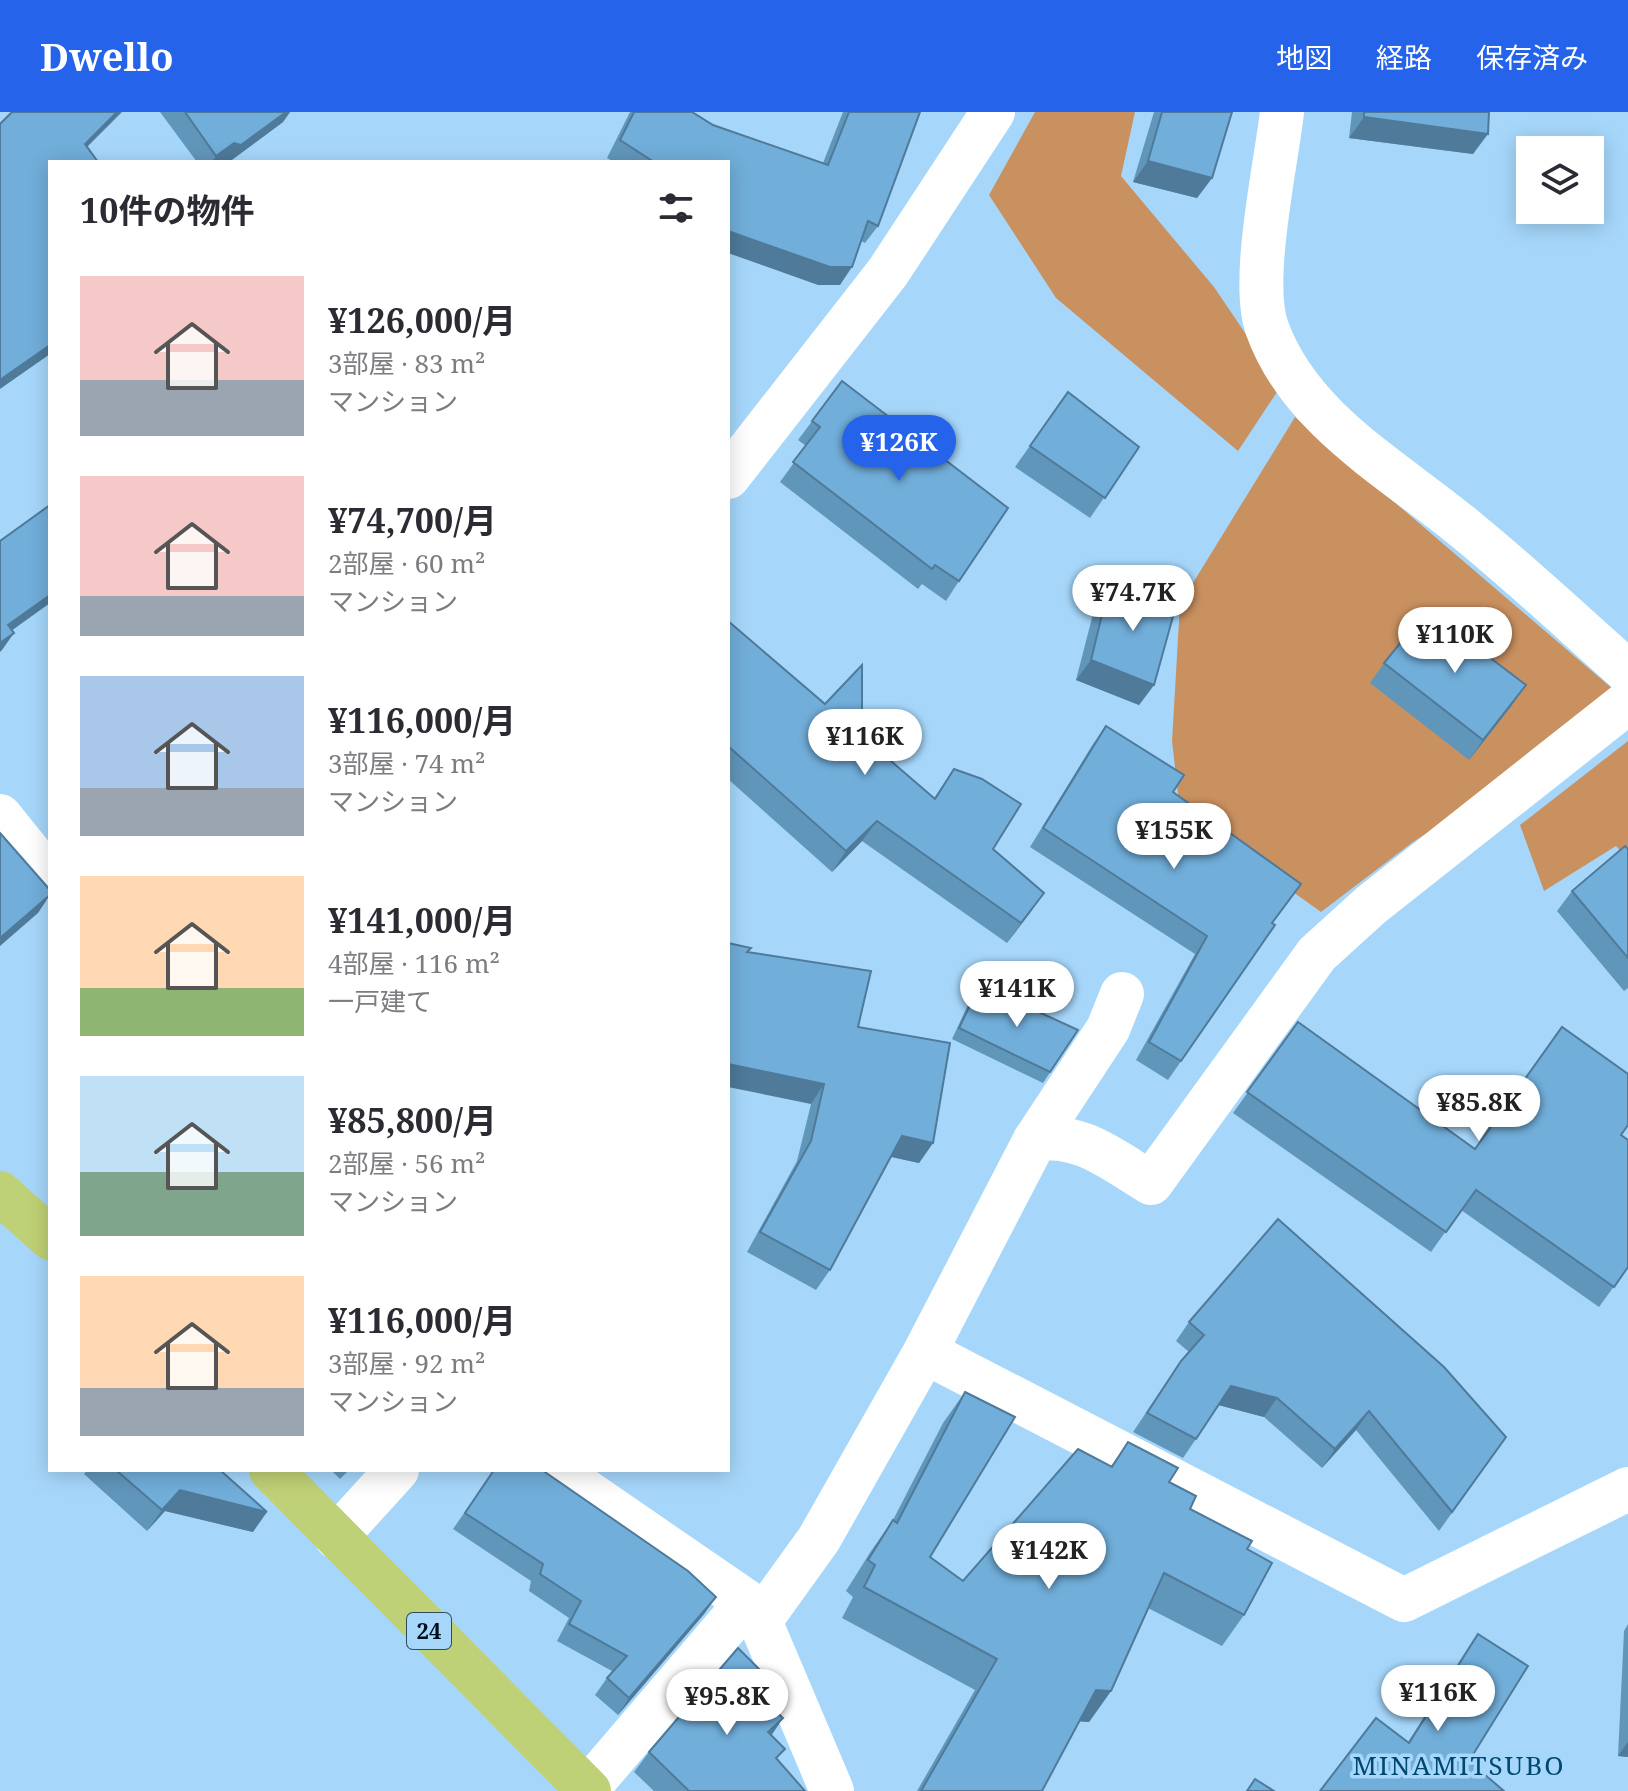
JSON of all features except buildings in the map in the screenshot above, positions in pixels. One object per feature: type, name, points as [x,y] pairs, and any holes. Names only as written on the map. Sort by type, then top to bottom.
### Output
[{"type":"main road","points":[[0,1193],[48,1235]]},
{"type":"main road","name":"24","points":[[273,1472],[588,1790]]},
{"type":"street","points":[[730,474],[888,272],[993,112]]},
{"type":"street","points":[[1282,112],[1262,277],[1266,327],[1290,372],[1348,441],[1468,530],[1628,672]]},
{"type":"street","points":[[1035,1140],[1057,1136],[1086,1144],[1151,1183],[1317,954],[1371,905],[1628,702]]},
{"type":"street","points":[[0,816],[48,876]]},
{"type":"street","points":[[588,1790],[819,1539],[925,1352],[1035,1140],[1108,1029],[1122,994]]},
{"type":"street","points":[[925,1352],[1404,1600],[1628,1489]]},
{"type":"street","points":[[336,1537],[395,1472]]},
{"type":"street","points":[[558,1472],[753,1611],[832,1791]]},
{"type":"shaded area","points":[[1035,112],[1135,112],[1121,176],[1214,287],[1281,386],[1238,451],[1056,298],[989,195]]},
{"type":"shaded area","points":[[1295,417],[1614,690],[1473,804],[1413,842],[1321,912],[1180,811],[1172,741],[1180,604]]},
{"type":"shaded area","points":[[1628,741],[1628,859],[1616,846],[1544,891],[1520,825]]},
{"type":"district","name":"MINAMITSUBO","points":[[1459,1766]]}]
